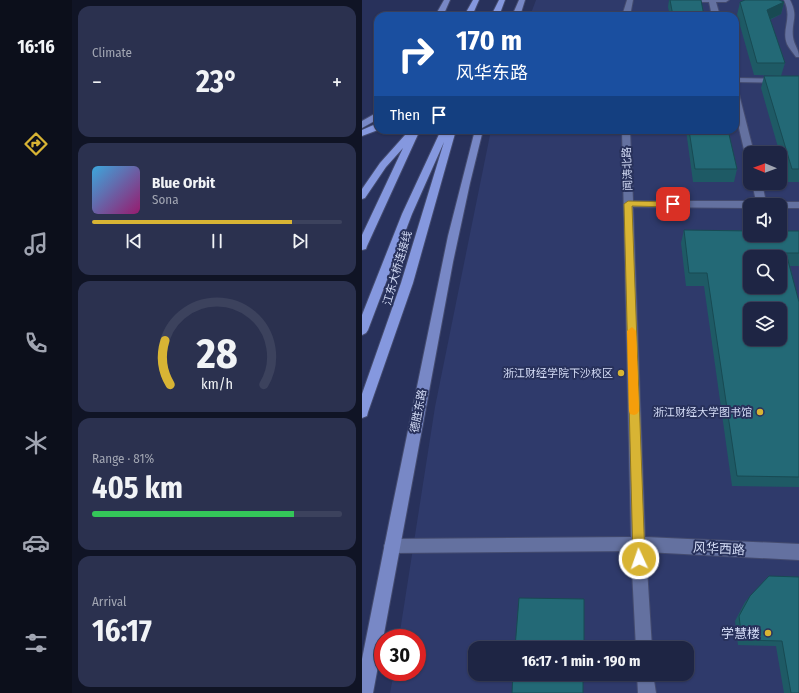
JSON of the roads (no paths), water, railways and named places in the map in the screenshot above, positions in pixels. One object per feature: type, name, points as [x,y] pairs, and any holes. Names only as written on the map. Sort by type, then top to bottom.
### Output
[{"type":"highway","points":[[470,12],[476,0]]},
{"type":"highway","points":[[497,12],[502,0]]},
{"type":"highway","points":[[362,133],[374,129]]},
{"type":"highway","points":[[362,196],[382,165],[411,134]]},
{"type":"highway","points":[[362,246],[413,134]]},
{"type":"highway","name":"江东大桥连接线","points":[[362,330],[407,214],[443,134]]},
{"type":"highway","name":"江东大桥连接线","points":[[362,412],[393,326],[451,134]]},
{"type":"main road","points":[[441,12],[447,0]]},
{"type":"main road","points":[[518,12],[522,0]]},
{"type":"main road","points":[[362,125],[374,118]]},
{"type":"main road","name":"德胜东路","points":[[364,693],[391,546],[465,178],[478,134]]},
{"type":"street","points":[[627,12],[630,0]]},
{"type":"street","points":[[674,0],[726,0]]},
{"type":"street","points":[[786,0],[792,7],[795,18],[789,35],[790,43],[799,55]]},
{"type":"street","points":[[712,1],[715,12]]},
{"type":"street","points":[[739,80],[799,81]]},
{"type":"street","points":[[739,110],[748,146]]},
{"type":"street","name":"闻涛北路","points":[[626,134],[638,544],[644,641]]},
{"type":"street","points":[[628,204],[743,204]]},
{"type":"street","points":[[787,205],[799,205]]},
{"type":"street","name":"风华西路","points":[[391,546],[638,544],[799,552]]},
{"type":"street","points":[[646,681],[646,693]]},
{"type":"place","name":"浙江财经学院下沙校区","points":[[621,373]]},
{"type":"place","name":"浙江财经大学图书馆","points":[[760,412]]},
{"type":"place","name":"学慧楼","points":[[768,633]]}]
